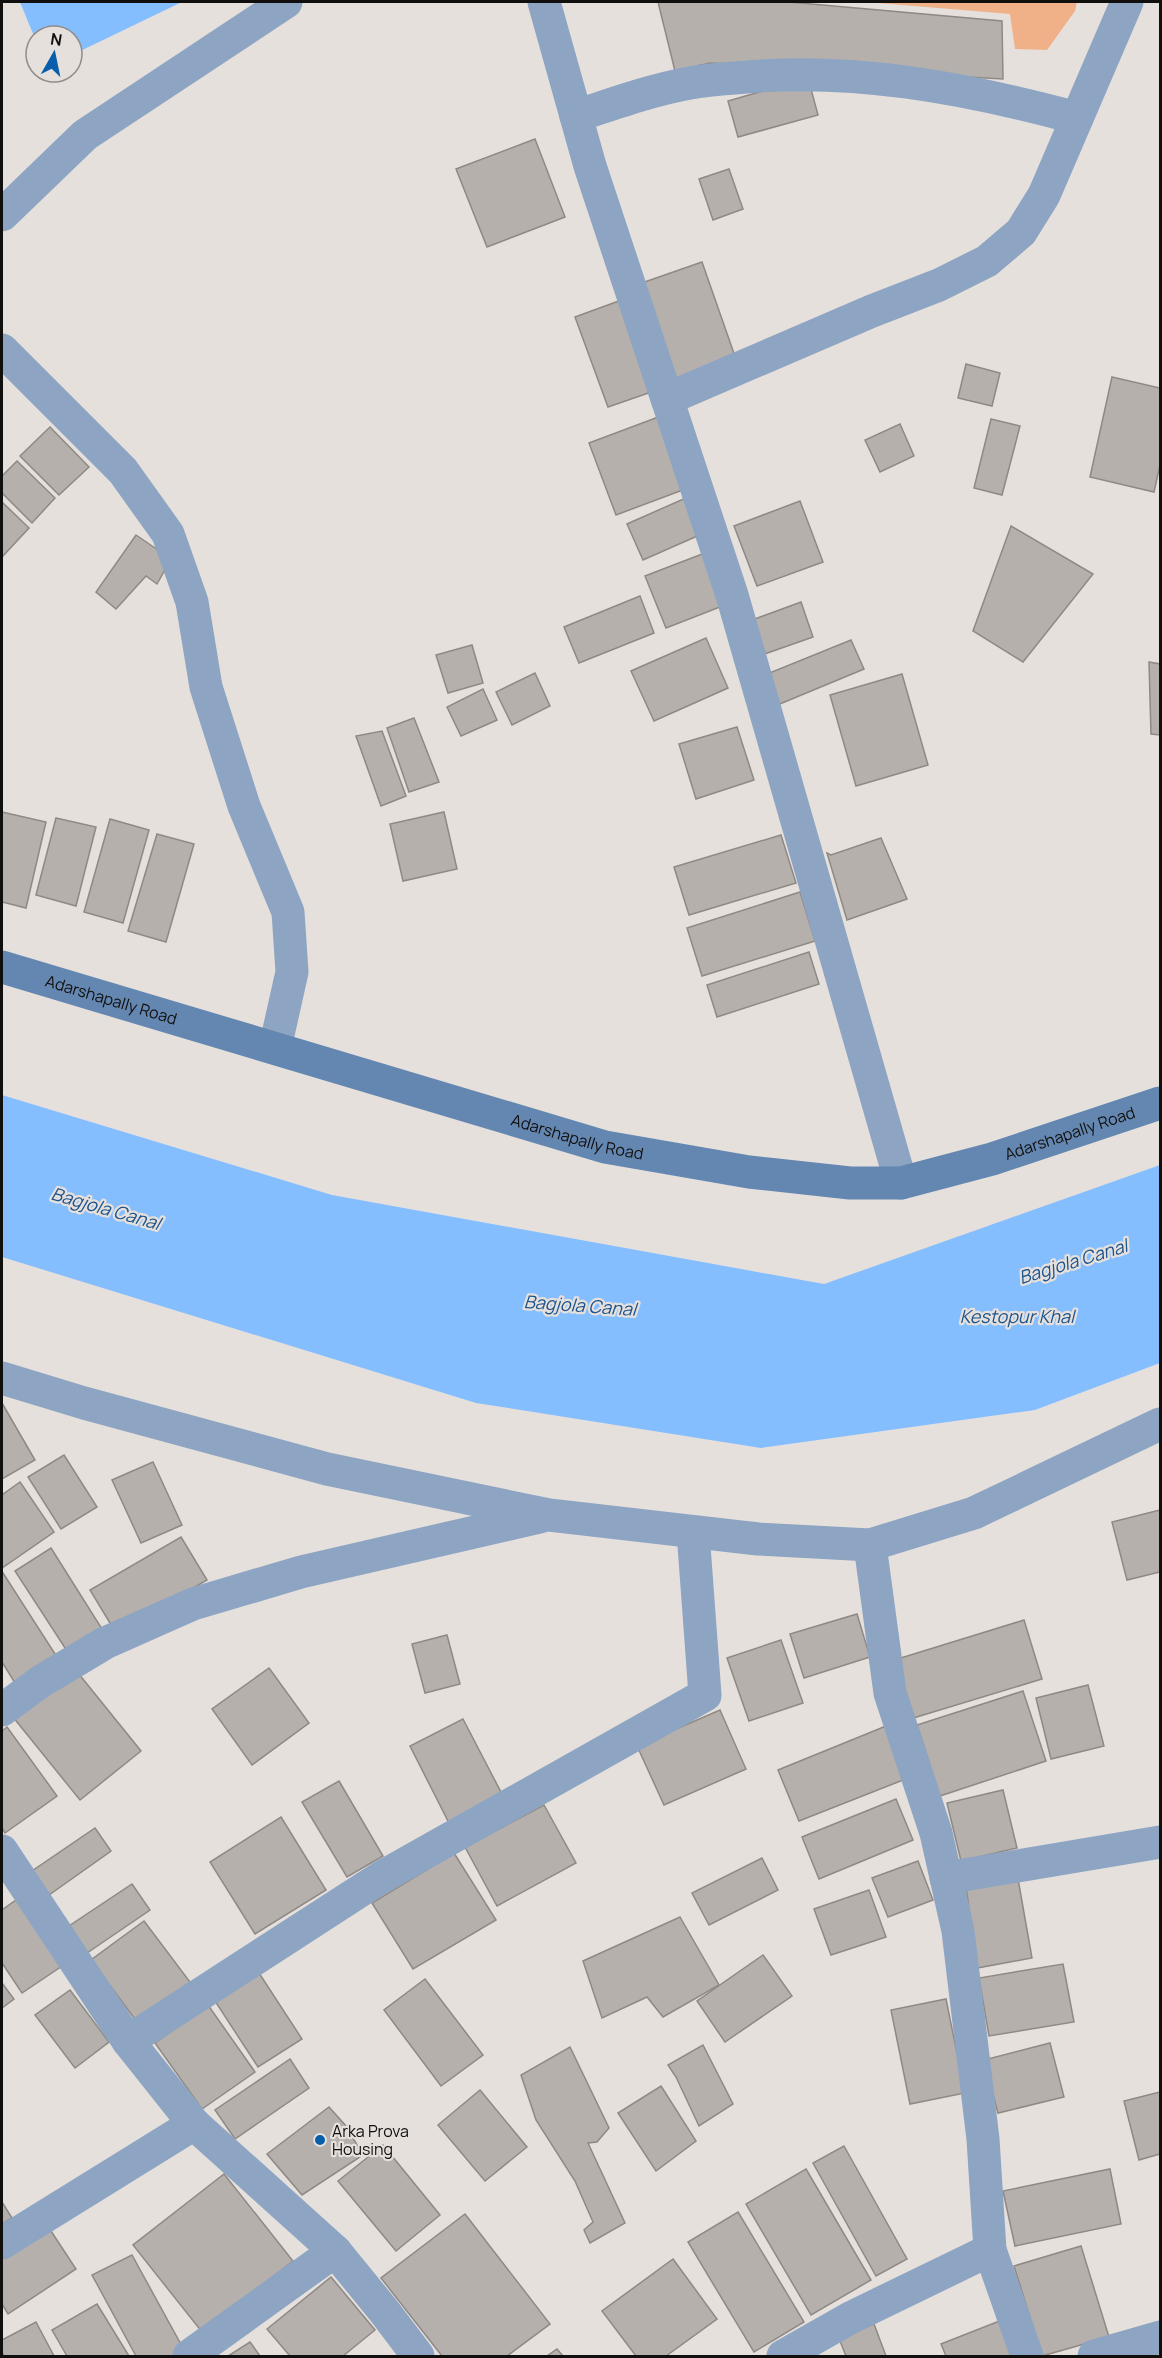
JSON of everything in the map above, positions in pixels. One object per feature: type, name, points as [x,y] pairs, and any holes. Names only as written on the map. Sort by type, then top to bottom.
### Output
[{"type":"street","points":[[2,215],[85,135],[286,2]]},
{"type":"street","points":[[544,2],[590,166],[732,595],[901,1183]]},
{"type":"street","points":[[667,399],[872,311],[939,285],[987,261],[1021,232],[1044,195],[1127,2]]},
{"type":"street","points":[[576,116],[690,82],[775,74],[860,77],[936,86],[1008,99],[1077,118]]},
{"type":"street","points":[[2,350],[123,471],[168,534],[192,602],[206,687],[244,806],[288,912],[292,972],[275,1048]]},
{"type":"street","name":"Adarshapally Road","points":[[2,967],[604,1147],[748,1172],[850,1183],[901,1183],[992,1159],[1161,1103]]},
{"type":"street","points":[[2,1378],[84,1403],[327,1469],[549,1515],[758,1539],[870,1545],[974,1513],[1161,1424]]},
{"type":"street","points":[[2,1710],[40,1682],[105,1643],[193,1604],[302,1572],[549,1515]]},
{"type":"street","points":[[128,2041],[380,1878],[705,1695],[693,1532]]},
{"type":"street","points":[[870,1545],[890,1693],[936,1833],[958,1930],[983,2139],[990,2250],[1027,2356]]},
{"type":"street","points":[[946,1878],[1161,1842]]},
{"type":"street","points":[[2,1851],[128,2041],[194,2124],[335,2251],[418,2356]]},
{"type":"street","points":[[2,2243],[194,2124]]},
{"type":"street","points":[[783,2356],[850,2318],[990,2250]]},
{"type":"street","points":[[189,2356],[335,2251]]},
{"type":"street","points":[[1094,2356],[1161,2337]]},
{"type":"shaded area","points":[[866,2],[1077,2],[1075,11],[1047,50],[1015,49],[1010,14]]},
{"type":"water","points":[[20,2],[182,2],[84,49],[84,24],[29,24]]},
{"type":"water","name":"Kestopur Khal","points":[[2,1095],[332,1195],[824,1284],[1160,1165],[1160,1363],[1035,1410],[761,1448],[476,1403],[2,1257]]},
{"type":"building","points":[[658,2],[789,2],[1002,21],[1003,79],[710,63],[675,71]]},
{"type":"building","points":[[808,78],[818,115],[738,137],[728,101]]},
{"type":"building","points":[[535,139],[565,217],[487,247],[456,169]]},
{"type":"building","points":[[729,169],[743,209],[713,220],[699,179]]},
{"type":"building","points":[[702,262],[737,362],[672,385],[636,285]]},
{"type":"building","points":[[627,298],[660,389],[608,407],[575,317]]},
{"type":"building","points":[[966,364],[1000,373],[992,406],[958,398]]},
{"type":"building","points":[[1112,377],[1160,388],[1160,465],[1154,492],[1090,477]]},
{"type":"building","points":[[661,416],[688,488],[616,515],[589,443]]},
{"type":"building","points":[[991,419],[1020,426],[1002,495],[974,488]]},
{"type":"building","points":[[900,424],[914,456],[880,472],[865,440]]},
{"type":"building","points":[[50,427],[89,467],[59,495],[20,456]]},
{"type":"building","points":[[17,461],[55,498],[32,523],[2,493],[2,476]]},
{"type":"building","points":[[688,497],[704,533],[643,560],[627,524]]},
{"type":"building","points":[[800,501],[823,562],[757,586],[734,526]]},
{"type":"building","points":[[2,502],[29,528],[2,557]]},
{"type":"building","points":[[1011,526],[1093,574],[1023,662],[973,631]]},
{"type":"building","points":[[136,535],[171,559],[157,584],[146,576],[116,609],[96,592]]},
{"type":"building","points":[[710,551],[730,603],[666,628],[645,576]]},
{"type":"building","points":[[640,596],[654,633],[579,663],[564,627]]},
{"type":"building","points":[[801,602],[813,637],[756,657],[744,623]]},
{"type":"building","points":[[706,638],[728,688],[654,721],[631,671]]},
{"type":"building","points":[[851,640],[864,669],[775,706],[762,676]]},
{"type":"building","points":[[472,645],[483,683],[448,693],[436,655]]},
{"type":"building","points":[[1149,662],[1160,664],[1160,735],[1151,734]]},
{"type":"building","points":[[535,673],[550,706],[512,725],[496,692]]},
{"type":"building","points":[[902,674],[928,765],[856,786],[830,695]]},
{"type":"building","points":[[483,689],[497,720],[461,736],[447,707]]},
{"type":"building","points":[[414,718],[439,782],[409,792],[387,728]]},
{"type":"building","points":[[737,727],[754,780],[696,799],[679,744]]},
{"type":"building","points":[[382,731],[406,796],[381,806],[356,736]]},
{"type":"building","points":[[2,812],[46,822],[26,908],[2,902]]},
{"type":"building","points":[[444,812],[457,869],[403,881],[390,824]]},
{"type":"building","points":[[56,818],[96,827],[76,906],[36,895]]},
{"type":"building","points":[[110,819],[149,830],[123,923],[84,912]]},
{"type":"building","points":[[157,834],[194,844],[166,942],[128,931]]},
{"type":"building","points":[[781,835],[796,883],[689,915],[674,867]]},
{"type":"building","points":[[881,838],[907,899],[847,920],[827,853],[831,855]]},
{"type":"building","points":[[800,892],[815,941],[702,976],[687,928]]},
{"type":"building","points":[[809,952],[819,984],[717,1017],[707,985]]},
{"type":"building","points":[[2,1403],[35,1460],[2,1479]]},
{"type":"building","points":[[64,1455],[97,1507],[61,1529],[28,1477]]},
{"type":"building","points":[[153,1462],[182,1525],[141,1543],[112,1480]]},
{"type":"building","points":[[20,1482],[54,1532],[2,1568],[2,1495]]},
{"type":"building","points":[[1160,1510],[1160,1572],[1127,1580],[1112,1522]]},
{"type":"building","points":[[181,1537],[207,1580],[116,1633],[90,1590]]},
{"type":"building","points":[[51,1548],[102,1629],[67,1651],[15,1571]]},
{"type":"building","points":[[3,1573],[57,1657],[15,1683],[2,1662]]},
{"type":"building","points":[[857,1614],[870,1657],[804,1678],[790,1634]]},
{"type":"building","points":[[1024,1620],[1042,1679],[910,1719],[891,1661]]},
{"type":"building","points":[[447,1635],[460,1684],[425,1693],[412,1644]]},
{"type":"building","points":[[781,1640],[803,1703],[749,1721],[727,1658]]},
{"type":"building","points":[[74,1668],[141,1751],[80,1800],[13,1717]]},
{"type":"building","points":[[269,1668],[309,1723],[252,1765],[212,1709]]},
{"type":"building","points":[[1088,1685],[1104,1746],[1051,1759],[1036,1698]]},
{"type":"building","points":[[1023,1691],[1046,1761],[940,1796],[917,1725]]},
{"type":"building","points":[[720,1710],[746,1769],[664,1805],[637,1746]]},
{"type":"building","points":[[463,1719],[503,1796],[449,1823],[410,1746]]},
{"type":"building","points":[[886,1726],[908,1778],[799,1821],[778,1770]]},
{"type":"building","points":[[7,1727],[57,1796],[5,1833],[2,1828],[2,1731]]},
{"type":"building","points":[[339,1781],[383,1856],[347,1877],[302,1802]]},
{"type":"building","points":[[1003,1790],[1017,1848],[961,1861],[947,1803]]},
{"type":"building","points":[[896,1799],[913,1840],[819,1879],[802,1837]]},
{"type":"building","points":[[544,1805],[576,1863],[497,1906],[465,1847]]},
{"type":"building","points":[[281,1817],[326,1890],[255,1934],[210,1862]]},
{"type":"building","points":[[95,1828],[111,1851],[49,1895],[32,1871]]},
{"type":"building","points":[[454,1853],[496,1920],[413,1969],[372,1903]]},
{"type":"building","points":[[762,1858],[778,1890],[709,1925],[692,1893]]},
{"type":"building","points":[[918,1861],[933,1900],[888,1917],[872,1878]]},
{"type":"building","points":[[1018,1879],[1032,1958],[977,1968],[966,1886]]},
{"type":"building","points":[[132,1884],[150,1910],[87,1953],[69,1926]]},
{"type":"building","points":[[869,1890],[886,1937],[831,1955],[814,1909]]},
{"type":"building","points":[[16,1900],[62,1966],[22,1993],[2,1963],[2,1910]]},
{"type":"building","points":[[680,1917],[719,1985],[663,2017],[647,1997],[602,2018],[583,1961]]},
{"type":"building","points":[[144,1921],[190,1982],[137,2022],[91,1960]]},
{"type":"building","points":[[763,1955],[792,1996],[725,2042],[697,2001]]},
{"type":"building","points":[[1063,1964],[1074,2022],[989,2036],[979,1978]]},
{"type":"building","points":[[259,1973],[302,2039],[258,2067],[215,2001]]},
{"type":"building","points":[[425,1979],[483,2055],[441,2086],[384,2010]]},
{"type":"building","points":[[2,1983],[14,1999],[2,2008]]},
{"type":"building","points":[[70,1990],[109,2042],[75,2068],[35,2015]]},
{"type":"building","points":[[946,1999],[965,2093],[910,2104],[891,2010]]},
{"type":"building","points":[[208,2005],[255,2072],[202,2109],[155,2043]]},
{"type":"building","points":[[1050,2043],[1064,2097],[998,2113],[984,2060]]},
{"type":"building","points":[[703,2045],[733,2104],[699,2126],[668,2065]]},
{"type":"building","points":[[570,2047],[609,2128],[597,2142],[588,2143],[625,2223],[590,2243],[584,2230],[593,2222],[575,2181],[536,2120],[521,2075]]},
{"type":"building","points":[[290,2059],[309,2088],[235,2139],[215,2110]]},
{"type":"building","points":[[661,2086],[696,2141],[656,2171],[618,2113]]},
{"type":"building","points":[[480,2090],[527,2147],[485,2181],[438,2125]]},
{"type":"building","points":[[1160,2092],[1160,2154],[1139,2160],[1124,2101]]},
{"type":"building","name":"Arka Prova Housing","points":[[329,2107],[346,2126],[363,2155],[302,2195],[267,2154]]},
{"type":"building","points":[[383,2145],[440,2215],[396,2251],[338,2181]]},
{"type":"building","points":[[844,2146],[907,2259],[876,2276],[813,2163]]},
{"type":"building","points":[[806,2169],[871,2280],[811,2315],[746,2204]]},
{"type":"building","points":[[1110,2169],[1121,2224],[1015,2246],[1003,2191]]},
{"type":"building","points":[[224,2174],[293,2261],[202,2332],[133,2245]]},
{"type":"building","points":[[2,2202],[12,2218],[2,2224]]},
{"type":"building","points":[[738,2212],[804,2322],[754,2352],[688,2242]]},
{"type":"building","points":[[465,2214],[550,2324],[507,2356],[442,2356],[381,2278]]},
{"type":"building","points":[[49,2228],[76,2269],[8,2314],[2,2304],[2,2259]]},
{"type":"building","points":[[1081,2246],[1109,2337],[1042,2356],[1014,2266]]},
{"type":"building","points":[[132,2255],[184,2350],[172,2356],[136,2356],[92,2275]]},
{"type":"building","points":[[673,2259],[717,2319],[666,2356],[636,2356],[602,2311]]},
{"type":"building","points":[[331,2277],[375,2330],[343,2356],[290,2356],[267,2329]]},
{"type":"building","points":[[97,2304],[129,2356],[67,2356],[52,2330]]},
{"type":"building","points":[[1002,2320],[1017,2356],[946,2356],[941,2344]]},
{"type":"building","points":[[36,2322],[54,2356],[4,2356],[2,2340]]},
{"type":"building","points":[[874,2324],[886,2356],[846,2356],[838,2336]]},
{"type":"building","points":[[250,2342],[260,2356],[228,2356]]},
{"type":"building","points":[[557,2349],[563,2356],[547,2356]]},
{"type":"place","name":"Arka Prova Housing","points":[[320,2140]]},
{"type":"water label","name":"Bagjola Canal","points":[[106,1208]]},
{"type":"water label","name":"Bagjola Canal","points":[[1073,1261]]},
{"type":"water label","name":"Bagjola Canal","points":[[580,1305]]}]
